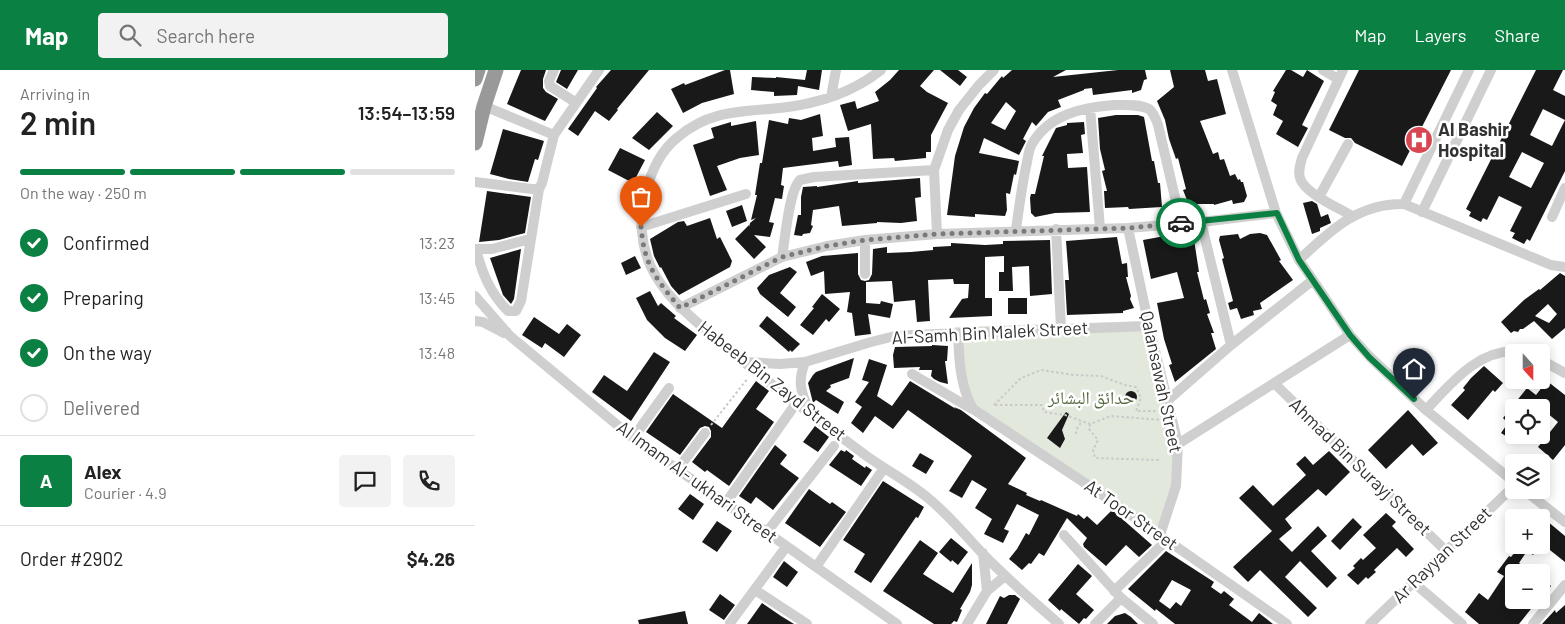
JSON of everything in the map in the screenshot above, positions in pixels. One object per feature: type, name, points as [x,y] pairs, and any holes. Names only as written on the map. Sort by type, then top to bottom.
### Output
[{"type":"highway","points":[[475,80],[478,70]]},
{"type":"highway","points":[[475,144],[484,106],[496,70]]},
{"type":"street","points":[[554,70],[549,81],[550,86],[575,102]]},
{"type":"street","points":[[530,239],[492,249],[475,249],[491,289],[510,312],[514,312],[520,306],[539,189],[542,184],[554,135],[575,102],[599,70]]},
{"type":"street","points":[[831,97],[836,70]]},
{"type":"street","name":"Habeeb Bin Zayd Street","points":[[881,70],[856,87],[831,97],[788,107],[728,112],[710,117],[676,138],[663,154],[653,171],[644,202],[641,227],[646,254],[651,268],[661,285],[680,308],[744,362],[809,412],[884,468],[929,498],[1005,576],[1059,624]]},
{"type":"street","points":[[937,234],[934,170],[948,130],[959,110],[994,70]]},
{"type":"street","points":[[1232,70],[1277,213],[1299,260],[1350,335],[1390,377],[1426,410],[1505,475]]},
{"type":"street","points":[[1323,70],[1341,75],[1299,168],[1299,178],[1304,187],[1352,216]]},
{"type":"street","points":[[1404,204],[1469,70]]},
{"type":"street","points":[[1422,212],[1491,70]]},
{"type":"street","points":[[1016,230],[1024,174],[1031,146],[1040,132],[1069,114],[1090,108],[1127,105],[1141,106],[1154,115],[1181,223]]},
{"type":"street","points":[[484,106],[554,135]]},
{"type":"street","points":[[1090,108],[1101,228]]},
{"type":"street","points":[[1319,197],[1348,144]]},
{"type":"street","points":[[782,257],[794,188],[800,180],[814,177],[934,170]]},
{"type":"street","points":[[475,182],[539,189]]},
{"type":"street","points":[[1552,216],[1564,191]]},
{"type":"street","points":[[641,227],[746,194]]},
{"type":"street","points":[[1299,260],[1340,224],[1352,216],[1382,204],[1404,204],[1551,265],[1565,267]]},
{"type":"street","points":[[680,308],[782,257],[827,246],[865,240],[937,234],[1016,230],[1128,228],[1277,213]]},
{"type":"street","points":[[1201,222],[1231,345]]},
{"type":"street","name":"Qalansawah Street","points":[[1128,228],[1149,326],[1178,444],[1176,486],[1164,537]]},
{"type":"street","points":[[1056,230],[1061,328]]},
{"type":"street","points":[[865,240],[865,274]]},
{"type":"street","points":[[1167,400],[1231,345],[1313,280]]},
{"type":"street","points":[[475,296],[510,336]]},
{"type":"street","points":[[475,321],[483,322],[510,336]]},
{"type":"street","name":"Al-Samh Bin Malek Street","points":[[744,362],[780,364],[805,362],[895,336],[1149,326]]},
{"type":"street","points":[[958,333],[959,362],[964,389],[973,409]]},
{"type":"street","points":[[1178,444],[1350,335]]},
{"type":"street","name":"Al Imam Al- ukhari Street","points":[[510,336],[633,438],[894,623]]},
{"type":"street","points":[[1426,410],[1451,383],[1476,363],[1493,354],[1505,351]]},
{"type":"street","points":[[805,362],[800,374],[799,385],[809,412]]},
{"type":"street","points":[[1550,365],[1565,373]]},
{"type":"street","name":"At Toor Street","points":[[912,374],[973,409],[1091,487],[1287,624]]},
{"type":"street","name":"Ahmad Bin Surayj Street","points":[[1274,383],[1445,550]]},
{"type":"street","points":[[633,438],[669,388]]},
{"type":"street","points":[[725,504],[797,402]]},
{"type":"street","points":[[677,470],[705,433]]},
{"type":"street","points":[[766,533],[834,446]]},
{"type":"street","points":[[816,567],[884,468]]},
{"type":"street","name":"Ar Rayyan Street","points":[[1370,624],[1505,494]]},
{"type":"street","points":[[1536,499],[1565,522]]},
{"type":"street","points":[[1063,536],[1117,594],[1153,624]]},
{"type":"street","points":[[1095,624],[1164,537]]},
{"type":"street","points":[[730,623],[786,546]]},
{"type":"street","points":[[983,554],[987,591]]},
{"type":"street","points":[[967,624],[987,591],[1005,576]]},
{"type":"street","points":[[1413,582],[1462,624]]},
{"type":"street","points":[[1533,624],[1565,585]]},
{"type":"street","points":[[755,590],[807,624]]},
{"type":"path","points":[[705,433],[754,370]]},
{"type":"path","points":[[1161,411],[1136,411],[1141,398],[1135,386],[1125,386],[1101,376],[1074,375],[1041,370],[1021,378],[994,404],[1042,405],[1044,412],[1065,415],[1090,424],[1111,416],[1172,420]]},
{"type":"path","points":[[1076,434],[1076,430],[1082,421]]},
{"type":"path","points":[[1090,424],[1089,429],[1098,440],[1093,450],[1095,458],[1160,460]]},
{"type":"green space","name":"حدائق البشائر","points":[[1149,321],[1174,445],[1172,488],[1163,536],[972,407],[959,372],[955,327]]},
{"type":"building","points":[[521,70],[546,70],[543,88],[558,99],[545,121],[507,104]]},
{"type":"building","points":[[561,70],[578,70],[567,89],[556,82]]},
{"type":"building","points":[[611,70],[649,70],[609,121],[595,111],[578,136],[568,129],[596,87]]},
{"type":"building","points":[[725,70],[730,70],[734,94],[702,103],[683,113],[671,89]]},
{"type":"building","points":[[807,70],[822,70],[819,90],[798,86],[797,95],[774,96],[774,92],[751,90],[752,77],[805,80]]},
{"type":"building","points":[[899,70],[934,70],[920,86],[948,103],[931,135],[931,152],[926,152],[926,158],[895,161],[894,158],[873,159],[871,124],[848,131],[840,105],[855,101],[857,109],[879,101],[875,92]]},
{"type":"building","points":[[940,70],[958,70],[967,77],[960,86]]},
{"type":"building","points":[[1012,70],[1066,70],[1053,77],[1118,70],[1145,70],[1147,79],[1144,80],[1141,90],[1132,93],[1132,90],[1093,95],[1092,88],[1084,89],[1058,100],[1061,107],[1048,112],[1036,126],[1032,122],[1023,139],[1026,141],[1019,155],[984,138],[979,153],[1019,161],[1010,194],[1006,193],[1007,210],[1005,216],[975,214],[975,217],[947,215],[955,156],[964,127],[985,93],[987,94],[1002,76],[1003,78]],"holes":[[[1006,102],[1016,111],[1005,130],[991,123]]]},
{"type":"building","points":[[1170,70],[1205,70],[1208,81],[1217,79],[1226,114],[1200,121],[1213,154],[1218,152],[1220,160],[1224,159],[1230,176],[1235,174],[1238,180],[1240,179],[1243,182],[1247,196],[1244,202],[1233,204],[1232,200],[1214,205],[1194,204],[1187,200],[1183,190],[1186,189],[1178,158],[1176,159],[1165,120],[1157,101],[1174,87]]},
{"type":"building","points":[[1286,70],[1291,70],[1303,77],[1307,70],[1324,81],[1302,125],[1308,128],[1298,147],[1276,134],[1283,121],[1273,115],[1277,105],[1271,101],[1275,92],[1273,91]]},
{"type":"building","points":[[1359,70],[1451,70],[1402,166],[1355,143],[1351,138],[1345,138],[1329,130]]},
{"type":"building","points":[[1536,70],[1563,70],[1553,90],[1565,96],[1565,120],[1565,171],[1530,241],[1527,239],[1524,244],[1512,238],[1515,233],[1510,231],[1522,207],[1499,196],[1487,220],[1483,218],[1481,222],[1469,216],[1471,212],[1466,209]],"holes":[[[1543,109],[1565,120],[1552,146],[1530,135]],[[1522,152],[1544,163],[1531,188],[1509,177]]]},
{"type":"building","points":[[657,112],[673,126],[649,150],[632,138]]},
{"type":"building","points":[[820,114],[823,136],[812,138],[813,151],[836,147],[835,138],[849,137],[852,165],[839,167],[838,161],[783,168],[781,185],[784,186],[782,199],[775,198],[769,222],[774,223],[770,237],[754,235],[766,247],[754,259],[735,239],[756,218],[751,220],[769,120],[788,124],[789,118],[801,120]]},
{"type":"building","points":[[1116,115],[1138,115],[1144,117],[1152,161],[1154,161],[1158,183],[1160,183],[1162,207],[1105,208],[1104,191],[1107,191],[1102,171],[1105,170],[1100,149],[1098,118]]},
{"type":"building","points":[[756,121],[759,155],[740,158],[717,166],[727,190],[710,196],[693,145],[714,138],[711,128],[731,122],[731,126]]},
{"type":"building","points":[[1084,122],[1085,134],[1081,135],[1083,153],[1067,154],[1068,168],[1087,167],[1090,212],[1055,213],[1035,217],[1031,213],[1030,198],[1031,194],[1035,194],[1044,156],[1042,156],[1056,128],[1067,125],[1067,123]]},
{"type":"building","points":[[503,129],[544,141],[538,160],[535,159],[528,182],[490,174]]},
{"type":"building","points":[[620,148],[645,160],[633,183],[608,170]]},
{"type":"building","points":[[920,178],[921,197],[915,198],[917,221],[901,223],[877,222],[842,226],[839,206],[813,210],[811,225],[813,226],[810,233],[803,234],[802,236],[794,235],[798,215],[801,215],[803,187],[817,187],[858,181],[858,183]]},
{"type":"building","points":[[487,191],[531,197],[525,233],[499,240],[479,242]]},
{"type":"building","points":[[1312,201],[1317,204],[1321,217],[1328,214],[1331,223],[1312,234],[1303,203]]},
{"type":"building","points":[[742,205],[747,221],[732,227],[726,211]]},
{"type":"building","points":[[710,218],[717,239],[720,237],[732,261],[730,267],[679,295],[660,268],[654,256],[650,239],[678,222],[684,221],[687,226]]},
{"type":"building","points":[[1193,233],[1199,272],[1197,272],[1204,300],[1206,299],[1210,313],[1207,314],[1214,333],[1211,333],[1216,349],[1175,382],[1169,365],[1172,364],[1164,339],[1157,303],[1184,298],[1177,272],[1151,279],[1143,240]]},
{"type":"building","points":[[1260,233],[1267,235],[1281,260],[1279,261],[1293,280],[1260,303],[1262,309],[1253,311],[1254,315],[1241,319],[1237,308],[1230,310],[1228,303],[1233,301],[1219,240],[1220,236],[1238,234],[1240,239],[1250,234]]},
{"type":"building","points":[[1117,237],[1122,264],[1127,263],[1128,277],[1126,277],[1131,296],[1130,299],[1134,308],[1123,311],[1123,313],[1067,315],[1065,280],[1069,280],[1066,241]]},
{"type":"building","points":[[1050,240],[1052,294],[1030,296],[1029,266],[1012,267],[1013,291],[999,291],[999,272],[1004,272],[1004,256],[985,257],[985,298],[992,298],[992,316],[949,318],[962,299],[968,298],[969,284],[954,284],[953,279],[928,280],[930,321],[917,322],[915,300],[894,302],[892,281],[866,282],[866,303],[880,304],[881,301],[893,304],[890,318],[868,314],[871,334],[855,336],[852,313],[847,312],[850,292],[825,294],[824,271],[811,276],[806,262],[822,256],[858,253],[858,274],[861,280],[865,281],[869,280],[872,274],[873,249],[887,247],[887,253],[911,252],[933,250],[933,247],[951,246],[951,243],[985,245],[1003,244],[1003,241]]},
{"type":"building","points":[[521,249],[514,299],[511,304],[503,295],[490,258]]},
{"type":"building","points":[[635,256],[641,268],[626,275],[621,263]]},
{"type":"building","points":[[790,267],[797,272],[780,293],[796,307],[788,317],[760,294],[757,288],[769,275]]},
{"type":"building","points":[[1560,273],[1565,276],[1565,328],[1552,339],[1534,321],[1518,332],[1514,331],[1511,333],[1501,322],[1524,300],[1540,290]],"holes":[[[1548,304],[1557,314],[1549,323],[1535,316]]]},
{"type":"building","points":[[650,291],[658,306],[661,303],[676,316],[674,318],[697,335],[685,351],[665,338],[647,320],[636,298]]},
{"type":"building","points":[[822,294],[840,309],[829,322],[826,319],[813,335],[800,325],[814,308],[812,307]]},
{"type":"building","points":[[1008,298],[1027,298],[1027,314],[1008,314]]},
{"type":"building","points":[[767,316],[800,344],[792,352],[790,350],[789,352],[759,326]]},
{"type":"building","points":[[534,317],[559,334],[567,324],[581,335],[564,357],[545,343],[542,348],[522,335]]},
{"type":"building","points":[[948,346],[947,361],[945,361],[948,384],[934,379],[931,376],[932,370],[919,370],[920,367],[894,368],[893,355],[895,347]]},
{"type":"building","points":[[654,352],[670,362],[631,421],[592,392],[604,375],[627,391]]},
{"type":"building","points":[[854,358],[849,378],[830,385],[831,387],[826,391],[844,402],[838,414],[816,400],[813,403],[808,383],[813,375],[816,372]]},
{"type":"building","points":[[869,359],[887,365],[877,396],[892,406],[910,381],[956,409],[954,407],[961,410],[1026,458],[1008,484],[1027,493],[1026,495],[1077,516],[1078,514],[1084,519],[1087,516],[1097,525],[1112,510],[1152,545],[1139,557],[1126,545],[1106,566],[1084,547],[1083,544],[1087,538],[1067,518],[1044,556],[1039,553],[1031,564],[1029,563],[1022,570],[1009,559],[1026,533],[1029,535],[1039,515],[1017,504],[1004,529],[1009,531],[1003,543],[984,534],[992,519],[975,508],[987,489],[972,480],[962,498],[949,491],[972,456],[970,454],[908,410],[893,429],[875,416],[863,433],[851,423],[862,407],[855,402],[869,382],[862,380]]},
{"type":"building","points":[[1484,366],[1503,383],[1495,392],[1493,390],[1468,420],[1451,405],[1465,390],[1463,388],[1471,378]]},
{"type":"building","points":[[756,381],[769,391],[756,409],[774,422],[729,486],[692,462],[711,437],[709,427],[700,428],[680,455],[646,432],[673,394],[722,428]]},
{"type":"building","points":[[1550,383],[1565,395],[1565,445],[1553,460],[1550,457],[1550,454],[1546,454],[1538,447],[1540,444],[1550,444],[1550,432],[1558,422],[1550,415],[1550,399],[1518,399],[1526,389],[1536,395],[1541,389],[1550,389]]},
{"type":"building","points":[[1129,391],[1133,391],[1137,397],[1133,403],[1129,403],[1125,399],[1125,395]]},
{"type":"building","points":[[1408,410],[1438,443],[1423,456],[1412,444],[1386,469],[1368,450]]},
{"type":"building","points":[[1066,412],[1069,414],[1062,430],[1065,439],[1060,448],[1047,438]]},
{"type":"building","points":[[815,426],[829,437],[818,452],[803,442]]},
{"type":"building","points":[[1505,427],[1505,436],[1501,433]]},
{"type":"building","points":[[775,445],[787,455],[780,464],[799,478],[773,510],[756,497],[751,504],[739,496]]},
{"type":"building","points":[[841,450],[845,452],[846,450],[854,456],[852,459],[865,468],[866,466],[872,470],[861,486],[829,465]]},
{"type":"building","points":[[1329,451],[1350,472],[1326,496],[1318,489],[1285,519],[1292,528],[1279,539],[1292,552],[1318,526],[1327,536],[1311,551],[1337,578],[1327,588],[1300,561],[1285,577],[1317,608],[1308,617],[1260,570],[1248,582],[1233,567],[1272,531],[1239,498],[1253,485],[1273,506],[1306,475],[1296,464],[1305,456],[1313,465]]},
{"type":"building","points":[[920,453],[934,461],[926,474],[912,466]]},
{"type":"building","points":[[883,481],[924,507],[871,583],[854,572],[865,554],[843,540]]},
{"type":"building","points":[[809,489],[830,504],[832,502],[846,512],[820,547],[785,523]]},
{"type":"building","points":[[690,494],[704,504],[693,520],[678,509]]},
{"type":"building","points":[[1386,513],[1396,522],[1392,526],[1414,549],[1406,557],[1397,548],[1374,570],[1376,572],[1368,579],[1366,577],[1358,585],[1347,575],[1355,568],[1353,566],[1361,558],[1363,560],[1376,548],[1363,535]]},
{"type":"building","points":[[1353,518],[1362,527],[1340,550],[1331,541]]},
{"type":"building","points":[[717,521],[732,531],[717,552],[702,542]]},
{"type":"building","points":[[1550,524],[1565,536],[1565,562],[1550,550]]},
{"type":"building","points":[[951,538],[968,552],[958,565],[939,552]]},
{"type":"building","points":[[920,540],[938,553],[923,574],[953,593],[972,563],[972,585],[960,609],[962,610],[957,622],[934,624],[883,591]]},
{"type":"building","points":[[1166,551],[1214,582],[1211,587],[1221,594],[1224,591],[1234,599],[1229,605],[1252,622],[1259,613],[1273,624],[1175,624],[1156,609],[1155,611],[1128,589]],"holes":[[[1172,580],[1191,590],[1181,606],[1176,602],[1170,609],[1159,601]]]},
{"type":"building","points":[[1513,554],[1525,554],[1519,563],[1521,564],[1505,564],[1505,609],[1531,609],[1519,624],[1479,624],[1465,612],[1479,593],[1488,600],[1504,576],[1497,572],[1509,556],[1511,557]]},
{"type":"building","points":[[784,561],[798,572],[787,587],[773,577]]},
{"type":"building","points":[[1078,564],[1092,576],[1076,594],[1094,610],[1079,624],[1048,600]]},
{"type":"building","points":[[720,594],[735,605],[724,620],[709,610]]},
{"type":"building","points":[[1009,595],[1015,595],[1020,599],[1007,624],[986,624],[1000,596],[1004,598]]},
{"type":"building","points":[[762,603],[781,616],[794,624],[747,624]]},
{"type":"building","points":[[1565,605],[1565,624],[1542,624],[1555,610],[1556,613]]},
{"type":"building","points":[[685,611],[688,624],[639,624],[638,620]]},
{"type":"building","points":[[1125,613],[1138,624],[1107,624],[1115,616]]},
{"type":"way so far","points":[[641,227],[646,254],[651,268],[661,285],[680,308],[782,257],[827,246],[865,240],[937,234],[1016,230],[1128,228],[1181,223]]},
{"type":"place","name":"Al Bashir Hospital","points":[[1419,140]]},
{"type":"route","points":[[1181,223],[1277,213],[1299,260],[1350,335],[1369,357],[1414,399]]}]
